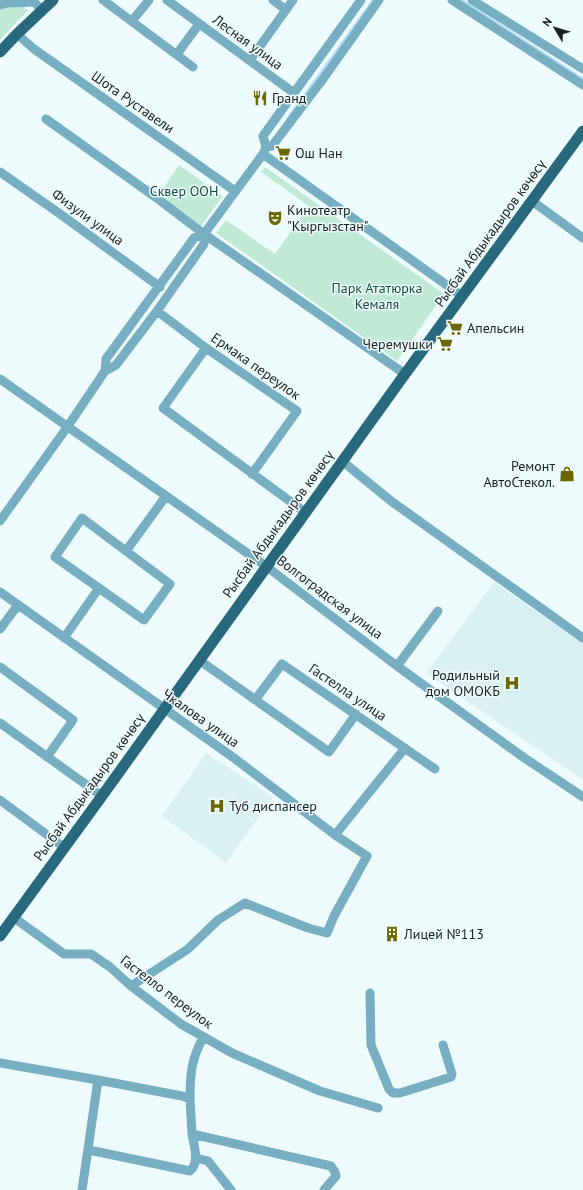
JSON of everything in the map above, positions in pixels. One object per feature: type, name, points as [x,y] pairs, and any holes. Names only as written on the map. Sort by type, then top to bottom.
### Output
[{"type":"main road","points":[[0,52],[53,0]]},
{"type":"main road","name":"Рысбай Абдыкадыров көчөсү","points":[[0,936],[65,848],[405,374],[583,131]]},
{"type":"street","points":[[102,0],[193,67]]},
{"type":"street","points":[[132,21],[149,0]]},
{"type":"street","name":"Лесная улица","points":[[167,0],[294,93]]},
{"type":"street","points":[[273,0],[286,10]]},
{"type":"street","points":[[250,60],[293,0]]},
{"type":"street","points":[[361,0],[263,136],[264,150],[462,296]]},
{"type":"street","points":[[105,372],[106,359],[160,287],[194,238],[204,234],[264,150],[272,146],[323,79],[379,0]]},
{"type":"street","points":[[452,0],[583,85]]},
{"type":"street","points":[[472,0],[583,69]]},
{"type":"street","points":[[0,5],[8,3],[34,2],[42,10]]},
{"type":"street","points":[[177,54],[199,24]]},
{"type":"street","name":"Шота Руставели","points":[[17,34],[34,49],[236,191]]},
{"type":"street","points":[[46,119],[154,196],[204,234],[405,374]]},
{"type":"street","name":"Физули улица","points":[[0,172],[160,287]]},
{"type":"street","points":[[532,200],[583,238]]},
{"type":"street","points":[[1,517],[68,426],[105,372],[116,365],[157,311],[204,244],[204,234]]},
{"type":"street","name":"Ермака переулок","points":[[157,311],[206,348],[297,411],[252,474]]},
{"type":"street","points":[[206,348],[163,408],[306,513]]},
{"type":"street","name":"Волгоградская улица","points":[[0,379],[267,567],[398,666],[523,757],[583,797]]},
{"type":"street","points":[[342,461],[391,502],[583,638]]},
{"type":"street","points":[[126,552],[166,496]]},
{"type":"street","points":[[82,518],[126,552],[170,584],[144,620],[55,557],[82,518]]},
{"type":"street","points":[[64,638],[99,588]]},
{"type":"street","name":"Чкалова улица","points":[[0,592],[234,758],[335,835],[367,856],[334,916],[327,933],[308,928],[245,903],[218,920],[188,949],[131,986]]},
{"type":"street","points":[[0,629],[18,605]]},
{"type":"street","points":[[398,666],[438,611]]},
{"type":"street","points":[[199,660],[329,752],[356,714]]},
{"type":"street","name":"Гастелла улица","points":[[256,700],[282,664],[435,769]]},
{"type":"street","points":[[0,667],[73,720],[47,757]]},
{"type":"street","points":[[0,723],[102,796]]},
{"type":"street","points":[[335,835],[405,748]]},
{"type":"street","points":[[0,800],[65,848]]},
{"type":"street","name":"Гастелло переулок","points":[[13,917],[64,954],[91,954],[110,967],[131,986],[181,1024],[204,1038],[245,1059],[320,1091],[378,1108]]},
{"type":"street","points":[[370,993],[371,1045],[389,1089],[393,1093],[400,1093],[451,1077],[452,1074],[443,1045]]},
{"type":"street","points":[[89,1150],[190,1172],[194,1167],[196,1158],[192,1134],[190,1076],[198,1047],[204,1038]]},
{"type":"street","points":[[0,1063],[182,1096],[190,1100]]},
{"type":"street","points":[[82,1190],[98,1080]]},
{"type":"street","points":[[192,1134],[331,1166],[336,1176]]},
{"type":"street","points":[[196,1158],[208,1161],[231,1190]]},
{"type":"street","points":[[318,1190],[336,1176]]},
{"type":"street","points":[[324,1190],[336,1176]]},
{"type":"shaded area","name":"Родильный дом ОМОКБ","points":[[494,582],[583,644],[583,780],[426,673]]},
{"type":"shaded area","name":"Туб диспансер","points":[[206,753],[273,797],[226,863],[162,816]]},
{"type":"green space","points":[[0,0],[32,0],[24,9],[29,9],[0,40]]},
{"type":"green space","name":"Сквер ООН","points":[[179,165],[223,196],[201,226],[159,195]]},
{"type":"green space","name":"Парк Ататюрка Кемаля","points":[[265,167],[444,294],[397,361],[216,233],[226,220],[275,254],[309,206],[261,172]]},
{"type":"waterway","points":[[287,119],[373,0]]},
{"type":"waterway","points":[[462,0],[583,79]]},
{"type":"place","name":"Гранд","points":[[260,98]]},
{"type":"place","name":"Ош Нан","points":[[283,153]]},
{"type":"place","name":"Кинотеатр \"Кыргызстан\"","points":[[275,218]]},
{"type":"place","name":"Апельсин","points":[[455,328]]},
{"type":"place","name":"Черемушки","points":[[445,344]]},
{"type":"place","name":"Ремонт АвтоСтекол.","points":[[567,474]]},
{"type":"place","name":"Родильный дом ОМОКБ","points":[[512,683]]},
{"type":"place","name":"Туб диспансер","points":[[217,806]]},
{"type":"place","name":"Лицей №113","points":[[392,934]]}]
